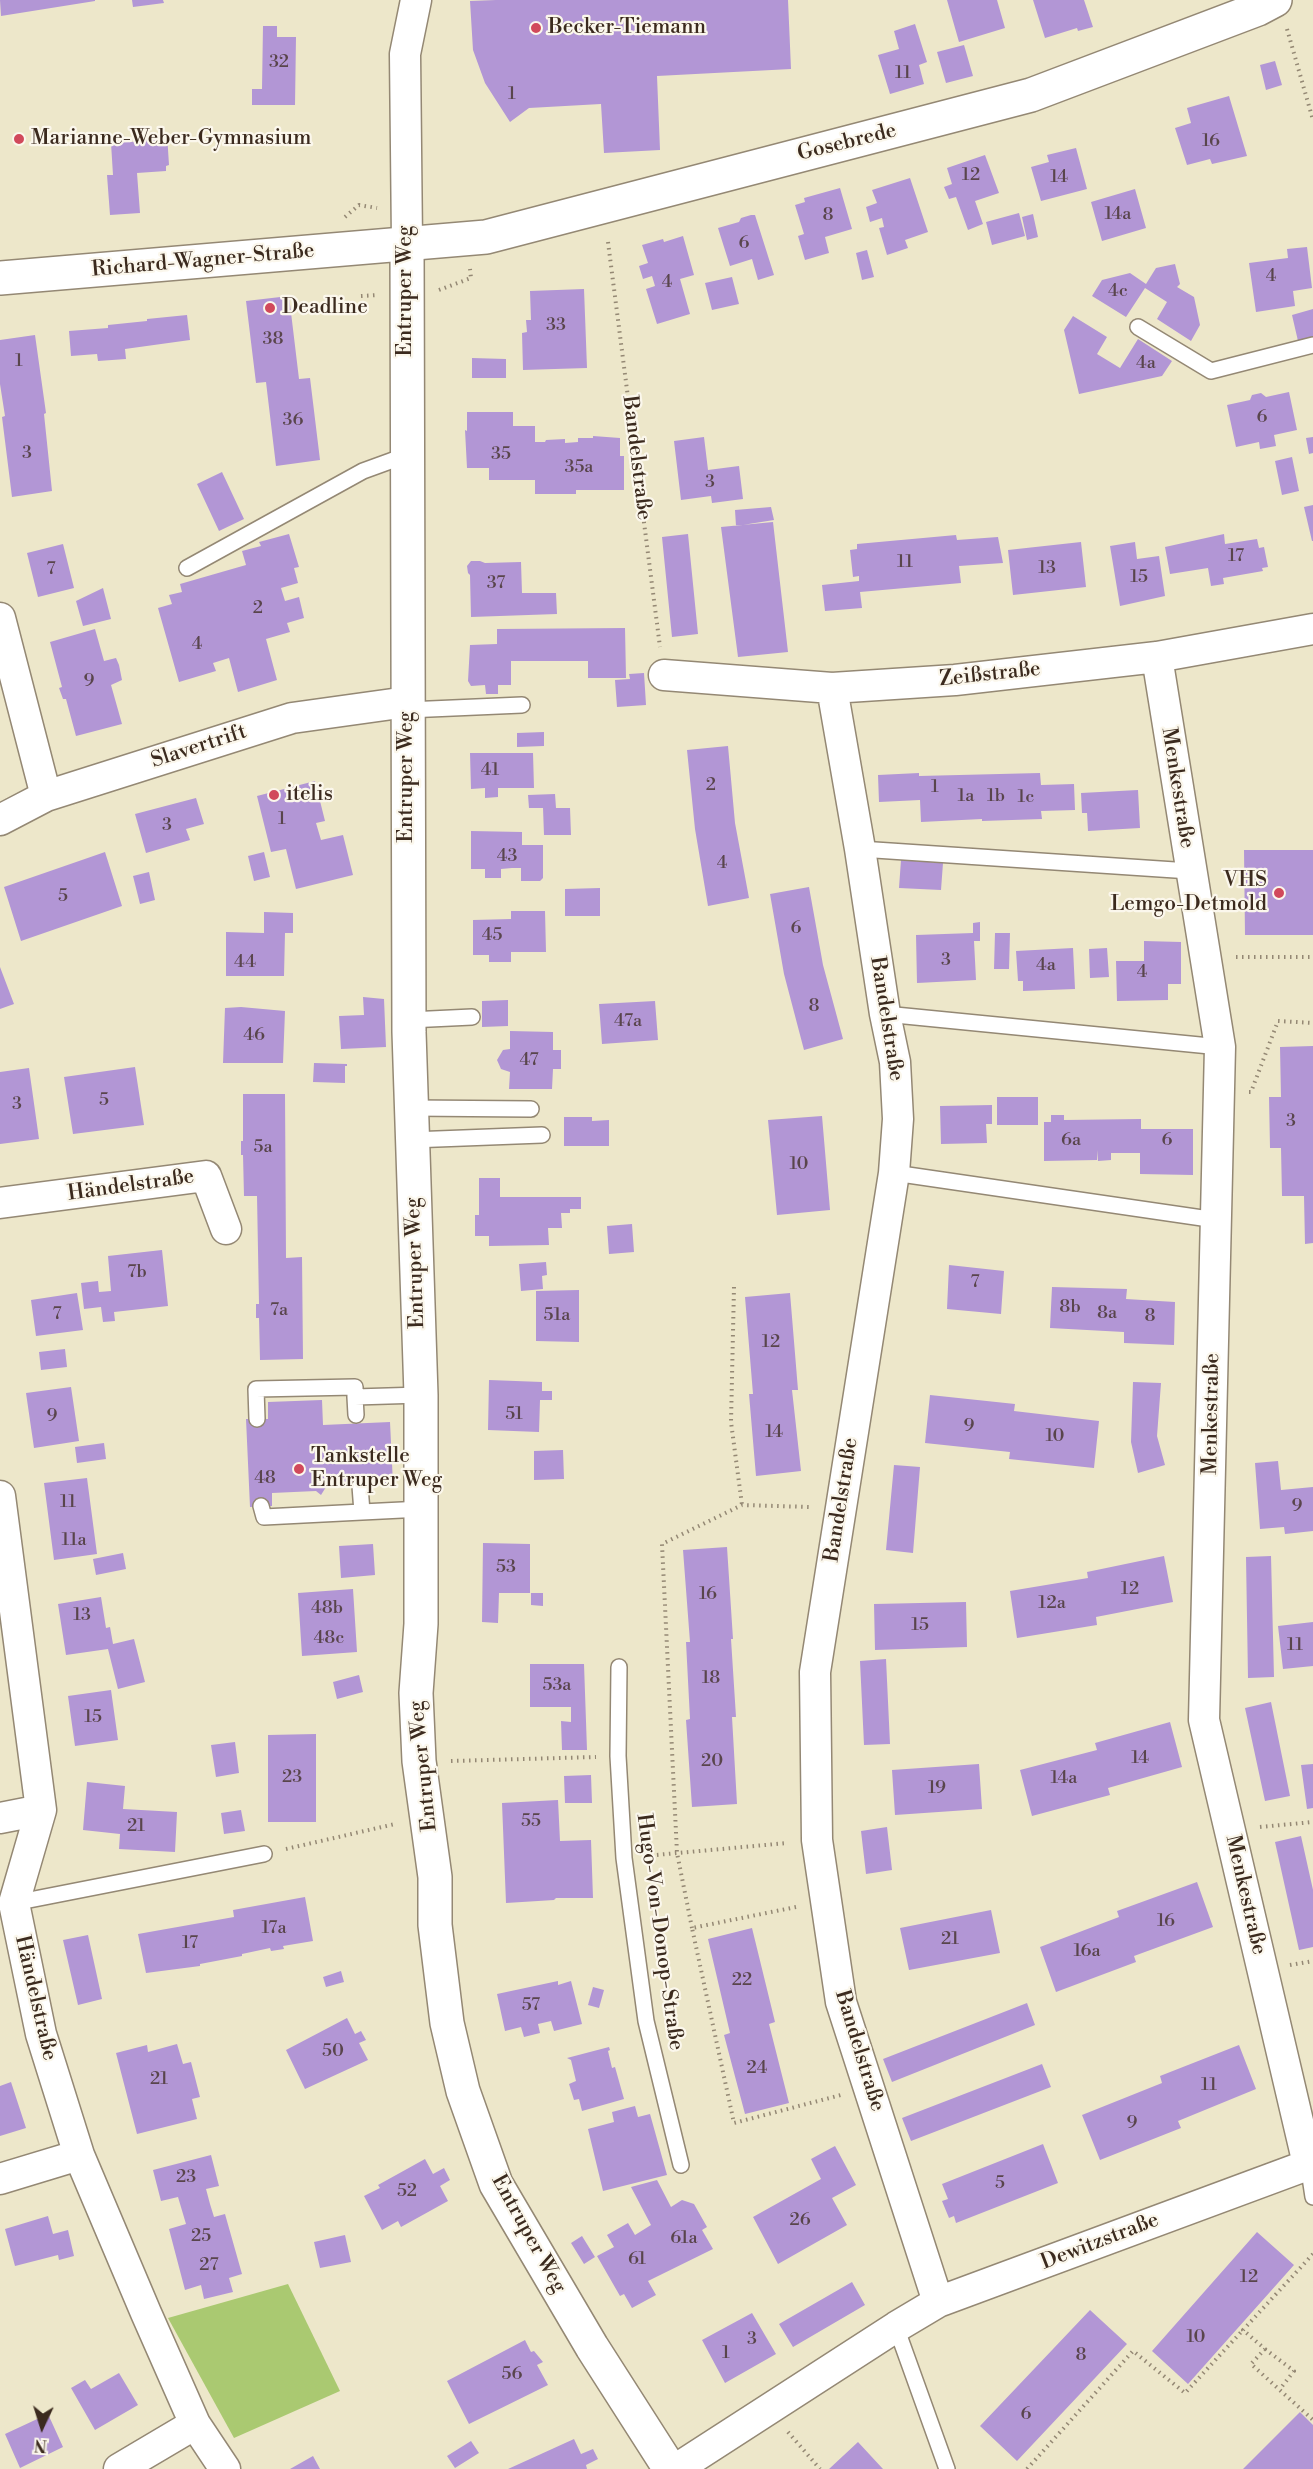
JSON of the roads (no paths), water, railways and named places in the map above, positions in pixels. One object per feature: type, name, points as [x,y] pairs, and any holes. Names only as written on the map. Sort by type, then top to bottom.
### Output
[{"type":"main road","name":"Gosebrede","points":[[407,242],[486,237],[1031,95],[1258,9],[1279,10]]},
{"type":"main road","name":"Richard-Wagner-Straße","points":[[0,278],[407,242]]},
{"type":"main road","name":"Entruper Weg","points":[[407,242],[409,1020],[421,1395],[422,1509],[421,1624],[416,1693],[419,1761],[429,1817],[435,1877],[435,1925],[447,2023],[462,2091],[496,2184],[592,2347],[670,2469]]},
{"type":"street","name":"Entruper Weg","points":[[407,242],[405,54],[416,0]]},
{"type":"street","points":[[0,618],[46,795]]},
{"type":"street","name":"Zeißstraße","points":[[664,675],[832,688],[955,680],[1157,657],[1313,629]]},
{"type":"street","name":"Menkestraße","points":[[1157,657],[1220,1047],[1204,1720],[1310,2163]]},
{"type":"street","name":"Bandelstraße","points":[[832,688],[896,1073],[898,1119],[894,1173],[815,1672],[817,1840],[841,2002],[938,2302]]},
{"type":"street","name":"Slavertrift","points":[[0,820],[46,795],[292,718],[407,706]]},
{"type":"street","name":"Händelstraße","points":[[0,1203],[206,1176],[226,1229]]},
{"type":"street","name":"Händelstraße","points":[[0,1496],[41,1810],[14,1903],[41,2034],[79,2155],[195,2424],[225,2469]]},
{"type":"street","points":[[0,1818],[41,1810]]},
{"type":"street","points":[[0,2179],[79,2155]]},
{"type":"street","name":"Dewitzstraße","points":[[676,2469],[938,2302],[1310,2163]]},
{"type":"street","points":[[119,2469],[195,2424]]},
{"type":"lane","points":[[1138,327],[1211,371],[1313,345]]},
{"type":"lane","points":[[187,568],[363,471],[407,455]]},
{"type":"lane","points":[[407,706],[522,705]]},
{"type":"lane","points":[[860,849],[1191,870]]},
{"type":"lane","points":[[885,1014],[1220,1047]]},
{"type":"lane","points":[[409,1020],[472,1017]]},
{"type":"lane","points":[[411,1124],[531,1109]]},
{"type":"lane","points":[[411,1124],[542,1135]]},
{"type":"lane","points":[[894,1173],[1216,1220]]},
{"type":"lane","points":[[257,1419],[256,1389],[355,1387],[356,1415]]},
{"type":"lane","points":[[355,1397],[421,1395]]},
{"type":"lane","points":[[360,1486],[362,1512]]},
{"type":"lane","points":[[261,1506],[264,1517],[422,1509]]},
{"type":"lane","name":"Hugo-Von-Donop-Straße","points":[[619,1667],[618,1756],[624,1858],[646,2021],[681,2165]]},
{"type":"lane","points":[[14,1903],[264,1854]]},
{"type":"lane","points":[[1310,2163],[1313,2197]]},
{"type":"lane","points":[[896,2327],[947,2469]]},
{"type":"place","name":"Becker-Tiemann","points":[[536,28]]},
{"type":"place","name":"Marianne-Weber-Gymnasium","points":[[19,139]]},
{"type":"place","name":"Deadline","points":[[270,308]]},
{"type":"place","name":"itelis","points":[[274,795]]},
{"type":"place","name":"VHS Lemgo-Detmold","points":[[1279,893]]},
{"type":"place","name":"Tankstelle Entruper Weg","points":[[299,1469]]}]
